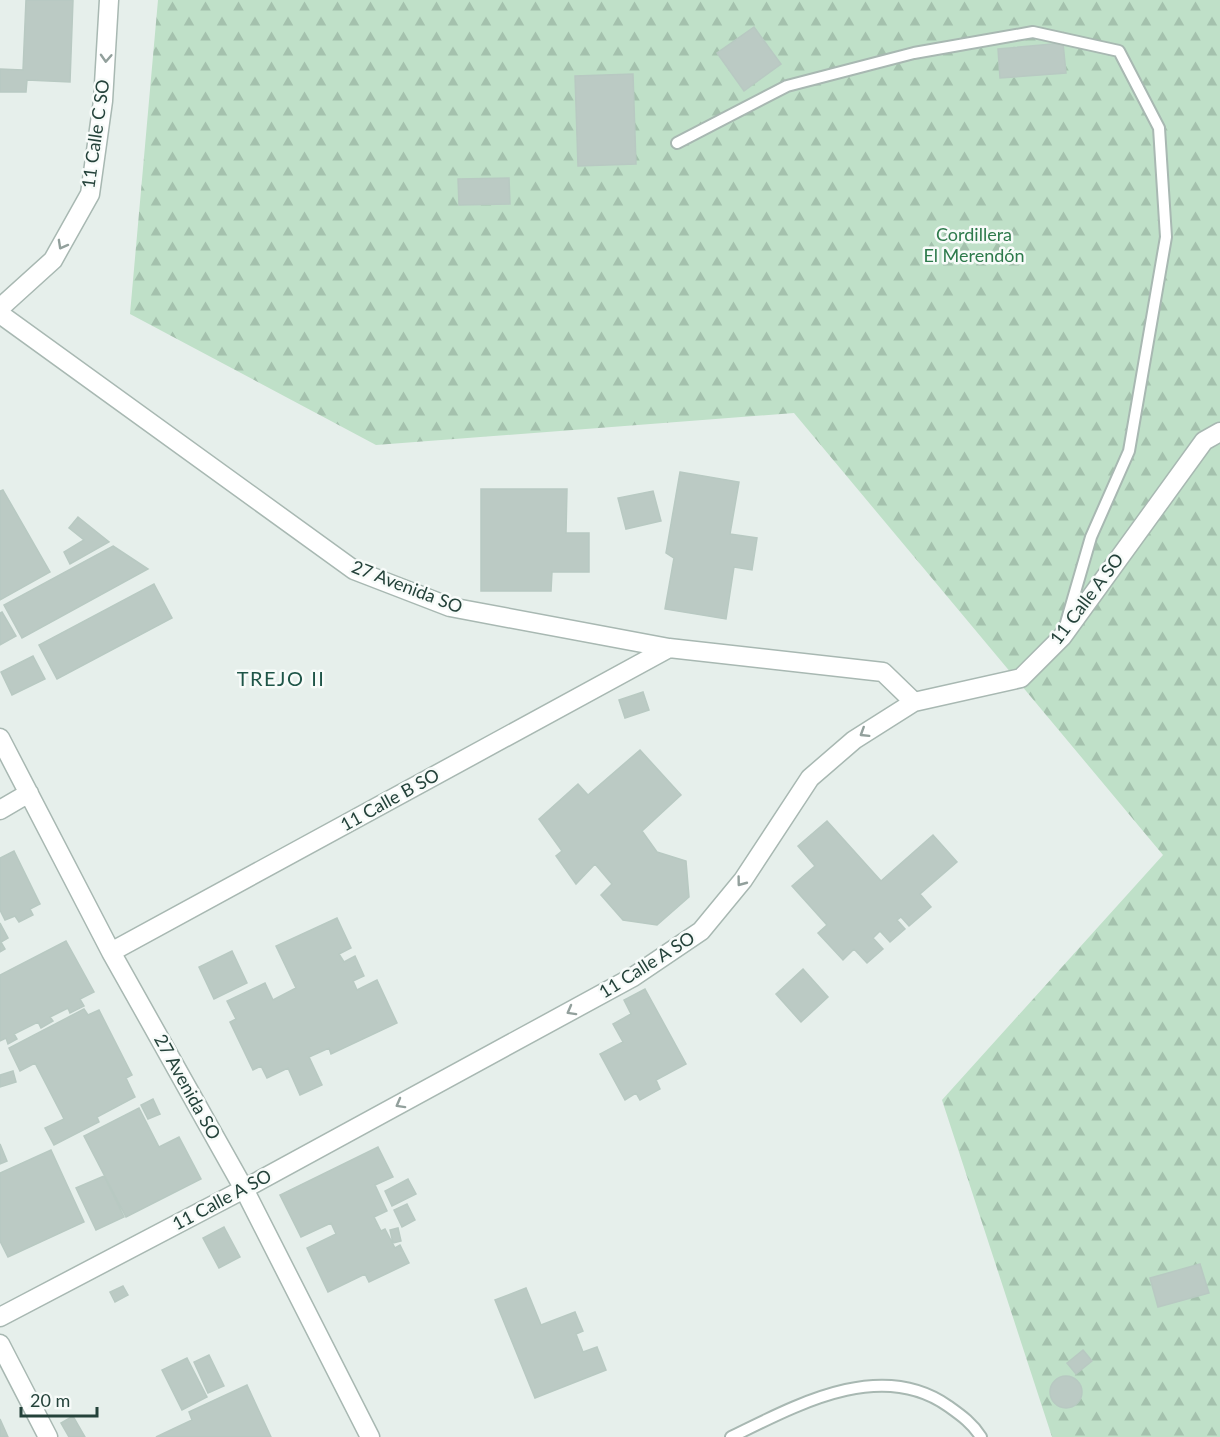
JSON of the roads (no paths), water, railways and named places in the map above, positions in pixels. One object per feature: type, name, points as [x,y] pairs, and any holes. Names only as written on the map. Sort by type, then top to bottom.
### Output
[{"type":"street","name":"11 Calle C SO","points":[[0,309],[53,260],[90,194],[104,101],[109,0]]},
{"type":"street","name":"27 Avenida SO","points":[[0,314],[354,570],[450,608],[669,648],[883,672],[914,702]]},
{"type":"street","name":"11 Calle A SO","points":[[0,1317],[244,1189],[633,977],[701,931],[743,880],[810,778],[854,740],[914,702],[1021,678],[1062,637],[1204,441],[1220,432]]},
{"type":"street","name":"11 Calle B SO","points":[[111,952],[669,648]]},
{"type":"street","name":"27 Avenida SO","points":[[0,738],[111,952],[244,1189],[370,1437]]},
{"type":"street","points":[[0,810],[29,794]]},
{"type":"street","points":[[0,1344],[48,1437]]},
{"type":"lane","points":[[676,143],[787,87],[914,53],[1033,32],[1119,51],[1159,128],[1166,237],[1129,451],[1091,537],[1062,637]]},
{"type":"lane","points":[[731,1437],[799,1405],[859,1387],[899,1386],[938,1398],[972,1423],[981,1437]]},
{"type":"district","name":"TREJO II","points":[[281,679]]},
{"type":"park label","name":"Cordillera El Merendón","points":[[974,245]]}]
